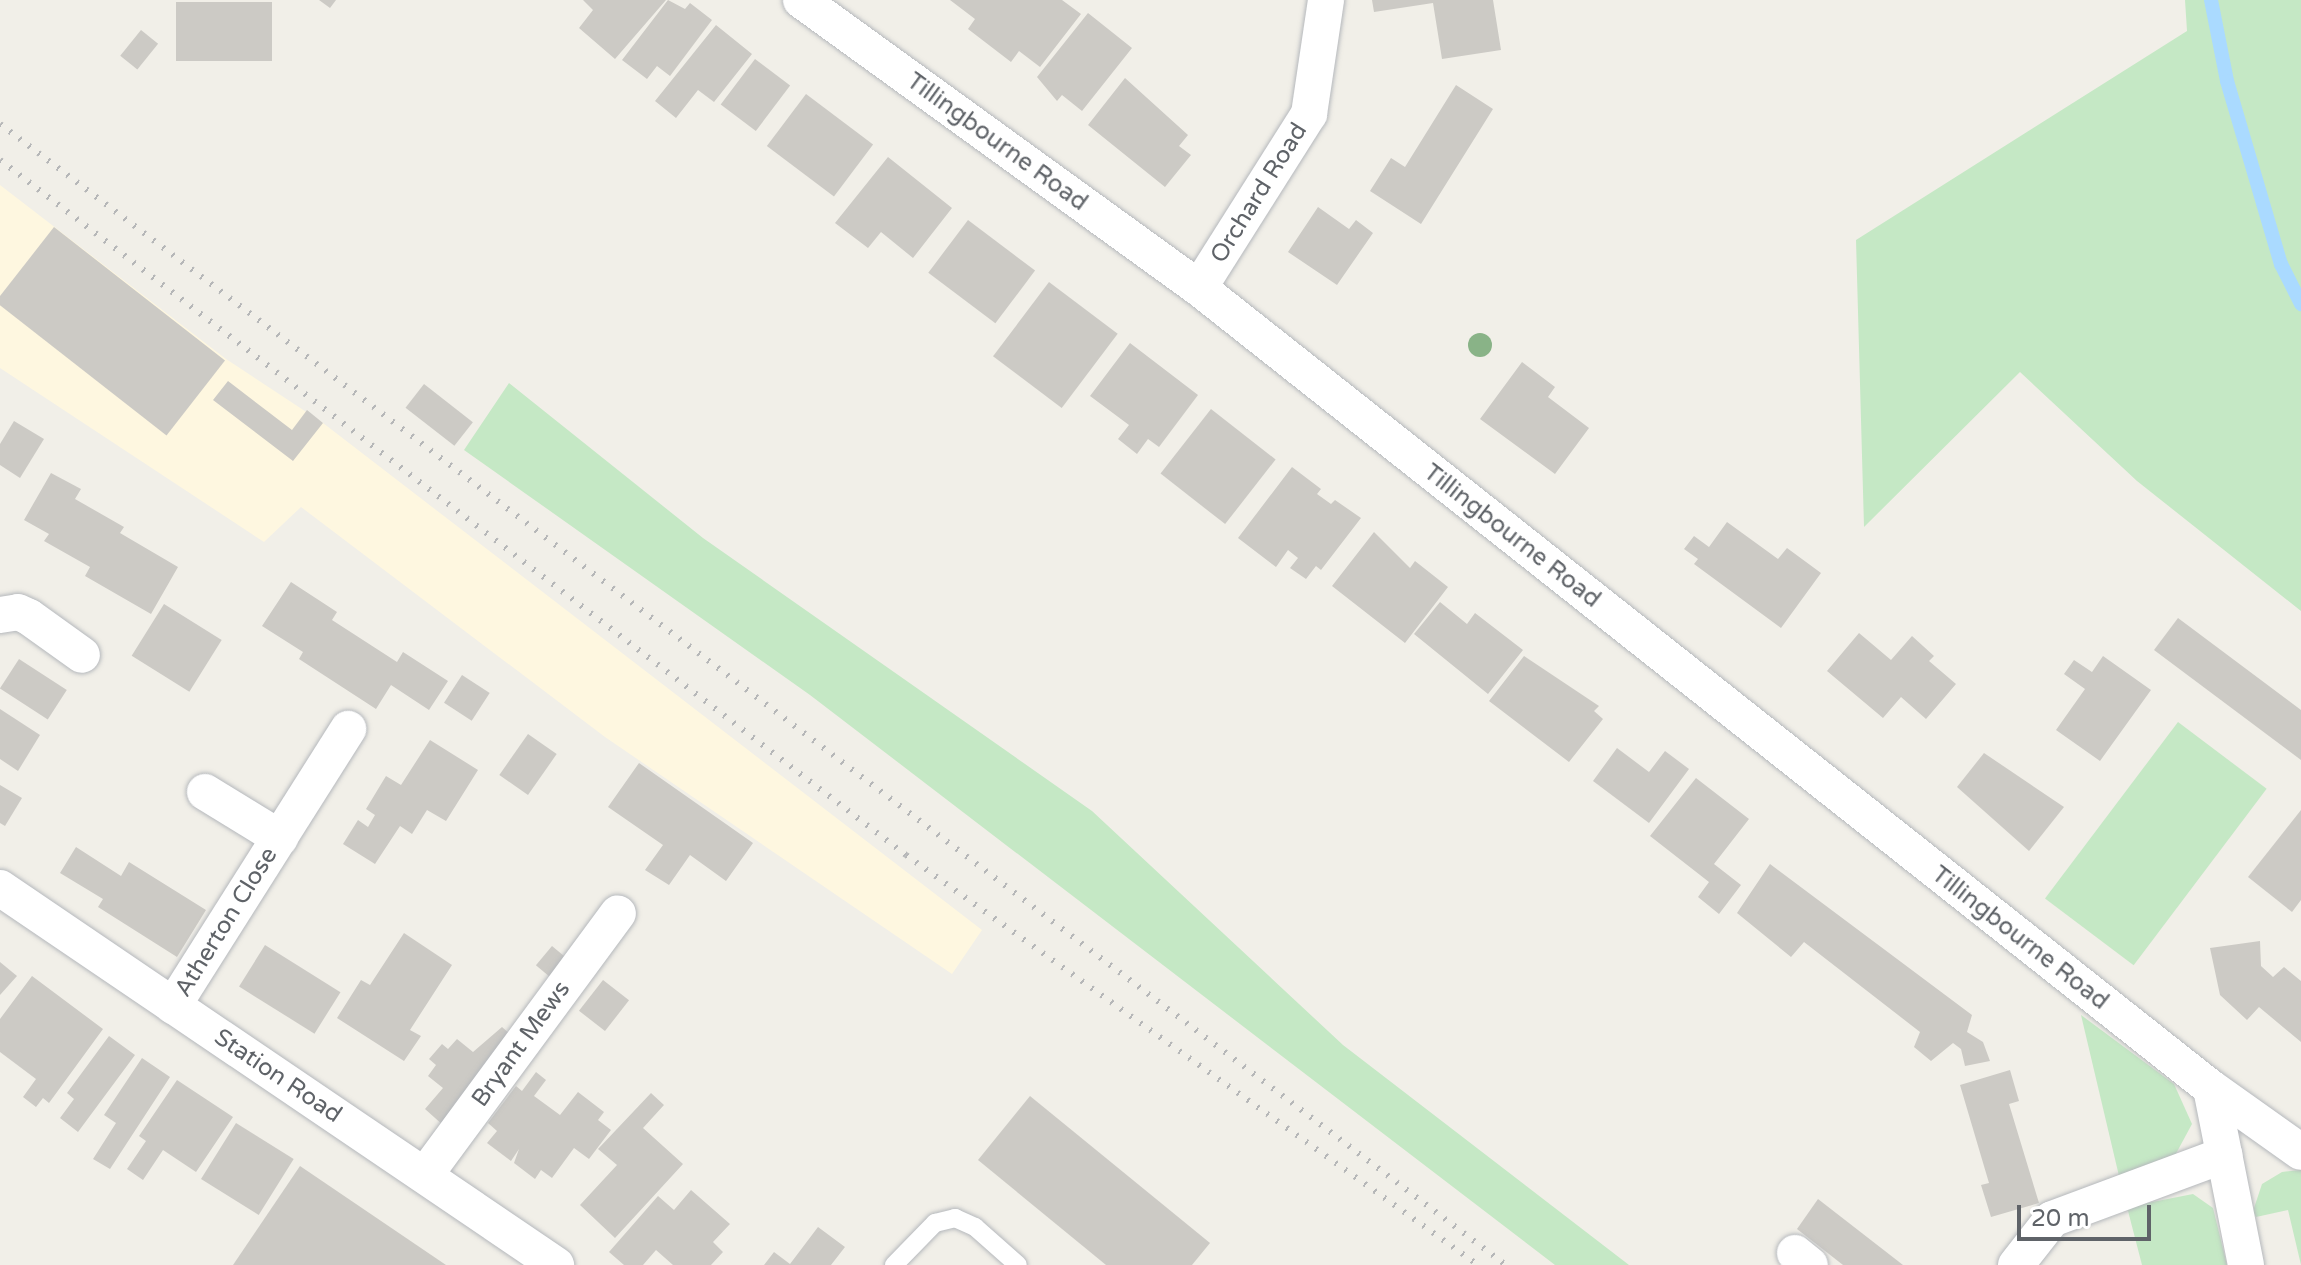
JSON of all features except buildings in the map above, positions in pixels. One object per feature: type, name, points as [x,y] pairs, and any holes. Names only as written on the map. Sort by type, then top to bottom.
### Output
[{"type":"street","name":"Tillingbourne Road","points":[[801,0],[1199,288],[2211,1088],[2301,1152]]},
{"type":"street","name":"Orchard Road","points":[[1199,288],[1309,114],[1326,0]]},
{"type":"street","points":[[0,615],[18,612],[29,617],[82,655]]},
{"type":"street","name":"Atherton Close","points":[[173,1006],[348,729]]},
{"type":"street","name":"Atherton Close","points":[[205,792],[280,838]]},
{"type":"street","name":"Station Road","points":[[0,888],[556,1265]]},
{"type":"street","name":"Bryant Mews","points":[[425,1175],[618,913]]},
{"type":"street","points":[[2211,1088],[2246,1265]]},
{"type":"street","points":[[2016,1265],[2052,1219],[2224,1155]]},
{"type":"lane","points":[[894,1265],[935,1223],[955,1218],[975,1227],[1018,1265]]},
{"type":"shaded area","points":[[0,185],[226,359],[323,423],[982,930],[952,974],[605,737],[301,507],[264,542],[0,368]]},
{"type":"green space","points":[[2185,0],[2301,0],[2301,611],[2137,481],[2020,372],[1864,527],[1856,240],[2187,31]]},
{"type":"green space","points":[[509,383],[703,538],[1092,811],[1343,1045],[1629,1265],[1555,1265],[810,695],[464,450]]},
{"type":"green space","points":[[2178,722],[2267,789],[2134,965],[2045,898]]},
{"type":"green space","points":[[2081,1015],[2174,1084],[2192,1124],[2172,1161],[2119,1176]]},
{"type":"green space","points":[[2301,1170],[2301,1265],[2288,1210],[2256,1217],[2253,1211],[2262,1184],[2282,1172]]},
{"type":"green space","points":[[2193,1194],[2213,1208],[2227,1265],[2142,1265],[2127,1207]]},
{"type":"waterway","points":[[2211,0],[2227,81],[2281,264],[2301,304]]},
{"type":"railway","points":[[0,124],[1506,1265]]},
{"type":"railway","points":[[0,160],[906,855],[1478,1265]]}]
